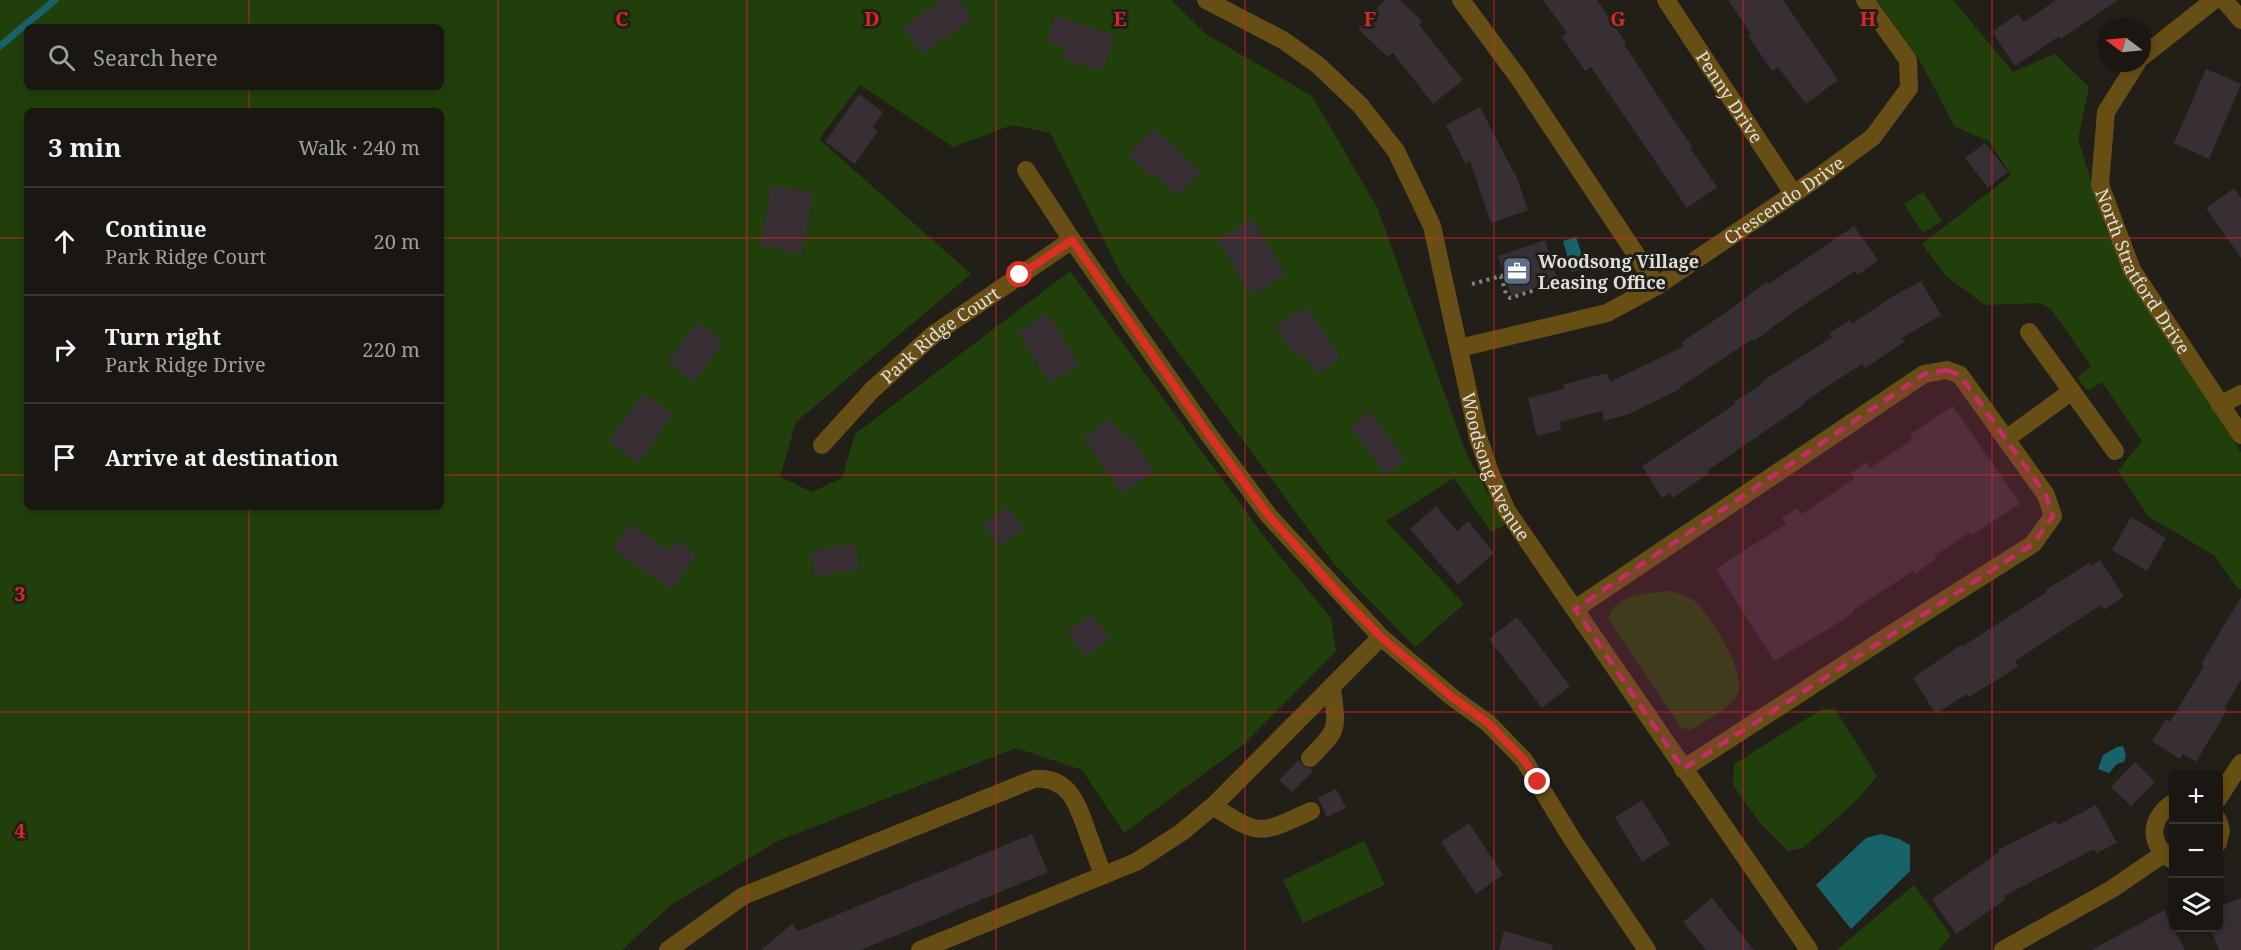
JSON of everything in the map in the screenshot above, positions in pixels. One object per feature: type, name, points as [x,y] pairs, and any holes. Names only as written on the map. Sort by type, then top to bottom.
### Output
[{"type":"street","name":"Woodsong Avenue","points":[[1206,0],[1283,40],[1318,65],[1360,105],[1396,151],[1432,226],[1478,437],[1507,510],[1809,950]]},
{"type":"street","points":[[1461,0],[1518,77],[1657,286]]},
{"type":"street","name":"Penny Drive","points":[[1666,0],[1793,193]]},
{"type":"street","name":"Crescendo Drive","points":[[1460,348],[1607,312],[1657,286],[1820,176],[1873,137],[1909,88],[1908,60],[1865,0]]},
{"type":"street","points":[[2151,50],[2214,0]]},
{"type":"street","points":[[2224,0],[2241,20]]},
{"type":"street","name":"North Stratford Drive","points":[[2131,72],[2106,112],[2100,185],[2132,270],[2241,435]]},
{"type":"street","points":[[1026,170],[1072,240],[1269,516],[1381,637],[1452,697],[1488,723],[1524,760],[1572,839],[1647,950]]},
{"type":"street","name":"Park Ridge Court","points":[[822,445],[872,390],[934,334],[1072,240]]},
{"type":"street","points":[[2029,332],[2115,451]]},
{"type":"street","points":[[1575,609],[1924,374],[1947,370],[1960,375],[2046,495],[2053,516],[2033,544],[1683,769]]},
{"type":"street","points":[[2006,439],[2072,391]]},
{"type":"street","points":[[2220,405],[2241,394]]},
{"type":"street","points":[[920,950],[1136,862],[1158,849],[1213,806],[1381,637]]},
{"type":"street","points":[[1310,758],[1331,736],[1336,725],[1332,688]]},
{"type":"street","points":[[2223,792],[2241,763]]},
{"type":"street","points":[[668,950],[742,896],[1034,779],[1044,778],[1057,782],[1076,802],[1103,875]]},
{"type":"street","points":[[1213,806],[1244,826],[1258,830],[1274,828],[1311,811]]},
{"type":"street","points":[[2003,950],[2168,858],[2157,845],[2154,835],[2159,815],[2169,806]]},
{"type":"path","points":[[1473,284],[1510,274]]},
{"type":"path","points":[[1501,276],[1506,294],[1510,298],[1561,282]]},
{"type":"highlighted area","points":[[1947,370],[1960,375],[2046,495],[2053,516],[2033,544],[1683,769],[1575,609],[1924,374]]},
{"type":"green space","points":[[0,0],[1171,0],[1206,34],[1312,96],[1377,207],[1466,453],[1505,525],[1491,532],[1454,478],[1386,521],[1464,604],[1415,647],[1334,564],[1122,276],[1050,133],[1012,125],[953,147],[860,85],[819,139],[971,274],[796,422],[780,477],[812,492],[842,478],[855,434],[1070,271],[1269,543],[1331,618],[1336,651],[1244,744],[1124,833],[1082,770],[1016,748],[780,840],[672,904],[622,950],[0,950]]},
{"type":"green space","points":[[1877,0],[1953,0],[2013,72],[2055,54],[2089,87],[2078,139],[2106,229],[2241,453],[2241,589],[2238,589],[2215,556],[2148,516],[2118,471],[2142,441],[2102,382],[2090,390],[2086,389],[2078,379],[2091,366],[2051,309],[2041,303],[1985,305],[1946,276],[1922,244],[2011,175],[1989,141],[1955,127],[1920,61]]},
{"type":"green space","points":[[1923,192],[1942,221],[1923,233],[1904,204]]},
{"type":"green space","points":[[1672,591],[1694,601],[1711,621],[1733,660],[1739,684],[1738,693],[1729,705],[1691,730],[1681,728],[1608,619],[1617,604],[1625,599]]},
{"type":"green space","points":[[1822,709],[1835,709],[1877,776],[1857,800],[1803,848],[1788,851],[1759,822],[1733,785],[1734,764]]},
{"type":"green space","points":[[1364,841],[1385,885],[1303,923],[1283,880]]},
{"type":"green space","points":[[1914,885],[1951,935],[1939,950],[1838,949]]},
{"type":"water","points":[[1576,237],[1586,267],[1572,272],[1563,241]]},
{"type":"water","points":[[2123,746],[2126,755],[2124,762],[2117,764],[2109,773],[2098,769],[2103,755]]},
{"type":"water","points":[[1881,834],[1910,845],[1910,871],[1851,929],[1816,885],[1866,838]]},
{"type":"building","points":[[942,0],[959,0],[972,19],[922,54],[903,27]]},
{"type":"building","points":[[1385,0],[1400,0],[1422,21],[1419,25],[1463,80],[1433,104],[1393,53],[1388,57],[1358,29]]},
{"type":"building","points":[[1543,0],[1597,0],[1717,187],[1687,208],[1591,67],[1585,71],[1562,37],[1567,33]]},
{"type":"building","points":[[1728,0],[1783,0],[1838,80],[1806,104],[1778,67],[1772,71],[1748,36],[1751,34]]},
{"type":"building","points":[[2056,0],[2118,0],[2061,39],[2059,36],[2015,66],[1992,32],[2018,14],[2024,22]]},
{"type":"building","points":[[1055,16],[1115,35],[1103,71],[1062,58],[1066,48],[1047,41]]},
{"type":"building","points":[[2206,69],[2241,84],[2209,159],[2174,143]]},
{"type":"building","points":[[859,94],[883,112],[873,127],[878,131],[855,164],[825,142]]},
{"type":"building","points":[[1480,107],[1514,170],[1528,210],[1491,223],[1470,161],[1465,163],[1446,125]]},
{"type":"building","points":[[1154,128],[1200,172],[1178,196],[1153,172],[1149,176],[1128,155]]},
{"type":"building","points":[[1985,143],[2008,172],[1988,188],[1965,158]]},
{"type":"building","points":[[772,185],[814,193],[802,254],[760,245]]},
{"type":"building","points":[[2234,188],[2241,198],[2241,258],[2206,208]]},
{"type":"building","points":[[1252,219],[1286,274],[1252,295],[1217,240]]},
{"type":"building","points":[[1854,226],[1878,260],[1858,275],[1855,271],[1680,389],[1629,414],[1604,421],[1602,411],[1560,422],[1561,430],[1537,436],[1528,398],[1564,389],[1563,385],[1607,373],[1610,382],[1684,346],[1681,343],[1767,282],[1769,284]]},
{"type":"building","points":[[1545,240],[1558,280],[1511,296],[1498,256]]},
{"type":"building","points":[[1921,281],[1941,315],[1902,338],[1905,341],[1865,368],[1862,364],[1804,402],[1805,404],[1708,470],[1705,476],[1673,498],[1670,493],[1662,498],[1642,466],[1735,404],[1734,402],[1762,384],[1761,382],[1832,337],[1829,333],[1850,320],[1852,324],[1890,298]]},
{"type":"building","points":[[1306,306],[1341,358],[1317,374],[1303,353],[1296,357],[1275,326]]},
{"type":"building","points":[[1047,313],[1079,364],[1049,383],[1018,332]]},
{"type":"building","points":[[697,321],[724,341],[694,382],[667,363]]},
{"type":"building","points":[[644,393],[673,415],[638,463],[608,441]]},
{"type":"building","points":[[1953,406],[2020,504],[1970,536],[1969,533],[1934,556],[1936,559],[1915,574],[1913,571],[1853,610],[1854,612],[1832,627],[1774,661],[1716,569],[1786,524],[1782,518],[1797,508],[1802,514],[1855,478],[1851,473],[1867,462],[1870,468],[1913,439],[1910,435]]},
{"type":"building","points":[[1370,411],[1406,460],[1385,474],[1350,426]]},
{"type":"building","points":[[1110,419],[1123,437],[1128,433],[1154,472],[1122,494],[1083,437]]},
{"type":"building","points":[[1008,506],[1024,529],[999,546],[983,524]]},
{"type":"building","points":[[1436,506],[1457,531],[1468,521],[1494,553],[1458,585],[1410,529]]},
{"type":"building","points":[[2131,517],[2166,538],[2147,571],[2112,550]]},
{"type":"building","points":[[630,524],[668,551],[676,540],[696,555],[672,590],[612,549]]},
{"type":"building","points":[[855,543],[860,569],[815,577],[811,552]]},
{"type":"building","points":[[2100,560],[2124,596],[2104,610],[2101,605],[2015,661],[2018,667],[1969,697],[1967,694],[1936,714],[1913,678],[1962,644],[1963,646],[2047,592],[2046,590],[2089,563],[2091,566]]},
{"type":"building","points":[[2241,597],[2241,680],[2224,708],[2227,710],[2196,762],[2183,754],[2180,759],[2152,741],[2166,719],[2170,722],[2204,666],[2201,664]]},
{"type":"building","points":[[1092,614],[1110,639],[1085,657],[1067,632]]},
{"type":"building","points":[[1517,617],[1570,686],[1542,708],[1489,639]]},
{"type":"building","points":[[1299,760],[1303,766],[1314,770],[1292,792],[1279,780]]},
{"type":"building","points":[[2135,762],[2155,782],[2131,806],[2111,787]]},
{"type":"building","points":[[1336,789],[1346,808],[1327,817],[1318,798]]},
{"type":"building","points":[[1642,800],[1670,844],[1642,862],[1615,817]]},
{"type":"building","points":[[2096,805],[2117,843],[2097,853],[2094,849],[2004,896],[2006,899],[1956,934],[1932,899],[1999,852],[1998,850],[2055,821],[2058,825]]},
{"type":"building","points":[[1469,823],[1503,875],[1476,894],[1441,842]]},
{"type":"building","points":[[1032,834],[1048,872],[861,950],[761,950],[792,924],[798,931]]},
{"type":"building","points":[[1712,898],[1754,950],[1706,950],[1683,922]]},
{"type":"building","points":[[2241,898],[2241,950],[2219,950],[2212,932],[2223,932],[2223,905]]},
{"type":"building","points":[[2164,910],[2169,920],[2169,932],[2176,932],[2185,950],[2091,950]]},
{"type":"building","points":[[1504,931],[1553,945],[1552,950],[1499,950]]},
{"type":"waterway","points":[[26,24],[55,0]]},
{"type":"waterway","points":[[0,46],[24,26]]},
{"type":"place","name":"Woodsong Village Leasing Office","points":[[1517,271]]},
{"type":"route","points":[[1020,275],[1072,240],[1269,516],[1381,637],[1452,697],[1488,723],[1524,760],[1538,782]]}]
